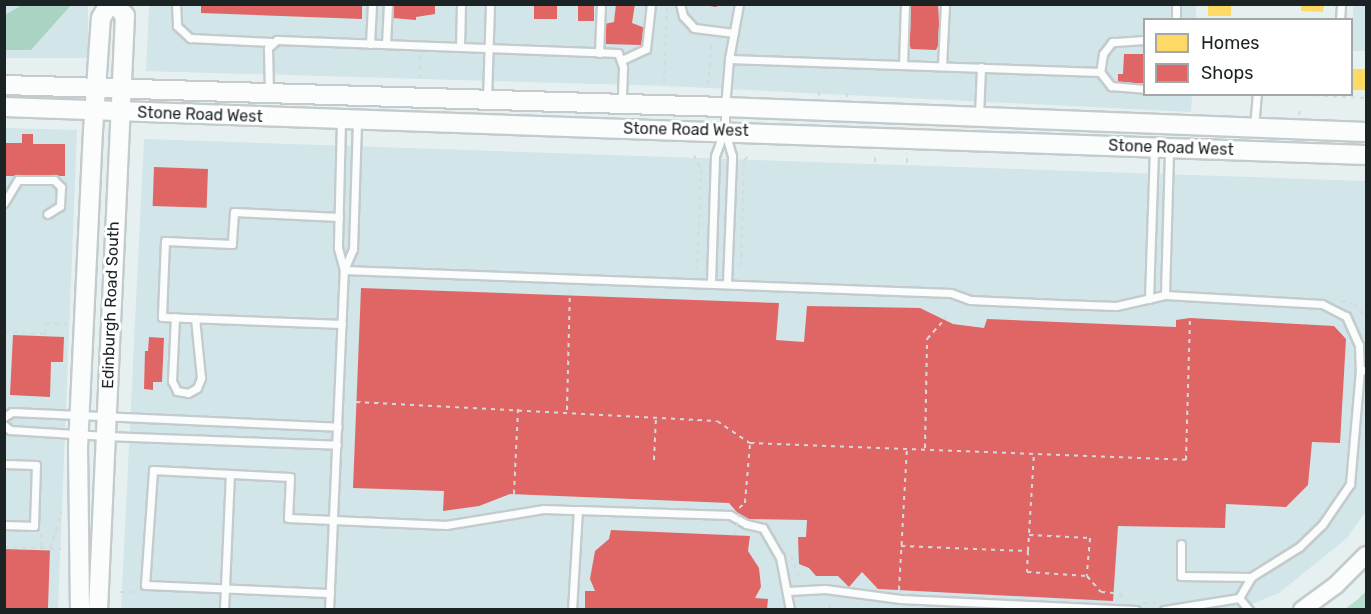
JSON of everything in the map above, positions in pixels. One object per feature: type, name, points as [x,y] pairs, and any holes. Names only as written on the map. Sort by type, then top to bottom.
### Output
[{"type":"main road","name":"Edinburgh Road South","points":[[80,609],[78,434],[95,89],[101,18],[109,4]]},
{"type":"main road","name":"Edinburgh Road South","points":[[98,609],[125,16],[115,4]]},
{"type":"main road","name":"Stone Road West","points":[[4,85],[268,96],[725,107],[1366,132]]},
{"type":"main road","points":[[349,122],[369,99]]},
{"type":"main road","name":"Stone Road West","points":[[4,107],[349,122],[955,138],[1366,155]]},
{"type":"main road","points":[[955,138],[979,117]]},
{"type":"main road","points":[[1161,148],[1180,125]]},
{"type":"main road","points":[[1253,151],[1254,128]]},
{"type":"street","points":[[1302,609],[1336,585],[1366,555]]},
{"type":"lane","points":[[176,4],[177,26],[190,38],[618,53],[622,60],[622,104]]},
{"type":"lane","points":[[370,44],[372,4]]},
{"type":"lane","points":[[386,44],[388,4]]},
{"type":"lane","points":[[460,47],[461,4]]},
{"type":"lane","points":[[487,102],[490,4]]},
{"type":"lane","points":[[599,53],[601,4]]},
{"type":"lane","points":[[622,60],[646,49],[649,44],[651,4]]},
{"type":"lane","points":[[680,4],[683,16],[694,28],[734,33]]},
{"type":"lane","points":[[711,283],[715,156],[724,131],[729,58],[739,4]]},
{"type":"lane","points":[[903,65],[905,4]]},
{"type":"lane","points":[[942,66],[945,4]]},
{"type":"lane","points":[[1143,40],[1112,42],[1102,54],[1100,72],[1111,86],[1143,89]]},
{"type":"lane","points":[[268,96],[271,42]]},
{"type":"lane","points":[[729,58],[1100,72]]},
{"type":"lane","points":[[979,117],[981,68]]},
{"type":"lane","points":[[1254,128],[1257,96]]},
{"type":"lane","points":[[329,609],[335,521],[344,270],[338,248],[339,217],[349,122]]},
{"type":"lane","points":[[344,270],[353,249],[349,122]]},
{"type":"lane","points":[[724,131],[732,156],[727,283]]},
{"type":"lane","points":[[1161,148],[1165,295]]},
{"type":"lane","points":[[1149,299],[1161,148]]},
{"type":"lane","points":[[4,203],[18,180],[54,180],[62,187],[60,206],[47,214]]},
{"type":"lane","points":[[339,217],[234,212],[232,244],[165,241],[162,317],[342,324]]},
{"type":"lane","points":[[344,270],[951,293],[970,300],[1060,304],[1116,306],[1165,295],[1334,308],[1346,316],[1354,329],[1363,370],[1350,484],[1322,525],[1299,547],[1251,577],[1239,598]]},
{"type":"lane","points":[[175,317],[172,381],[177,391],[188,393],[197,388],[201,378],[195,318]]},
{"type":"lane","points":[[4,417],[12,412],[338,427]]},
{"type":"lane","points":[[4,425],[10,430],[106,436],[337,444]]},
{"type":"lane","points":[[4,464],[36,465],[34,526],[4,525]]},
{"type":"lane","points":[[330,593],[146,585],[153,470],[290,477],[288,518],[446,525],[543,509],[730,515],[746,524],[763,528],[780,557],[790,609]]},
{"type":"lane","points":[[225,609],[230,474]]},
{"type":"lane","points":[[572,609],[578,510]]},
{"type":"lane","points":[[1181,544],[1181,576],[1251,577]]},
{"type":"lane","points":[[788,591],[825,588],[900,599],[1136,609]]},
{"type":"lane","points":[[1164,609],[1239,598]]},
{"type":"lane","points":[[1239,598],[1249,609]]},
{"type":"path","points":[[664,83],[667,4]]},
{"type":"path","points":[[708,85],[710,43],[718,32]]},
{"type":"path","points":[[420,78],[421,46]]},
{"type":"path","points":[[1360,93],[1361,98]]},
{"type":"path","points":[[1337,96],[1366,98]]},
{"type":"path","points":[[694,155],[701,169],[697,270]]},
{"type":"path","points":[[741,266],[744,160],[748,157]]},
{"type":"path","points":[[567,410],[569,278]]},
{"type":"path","points":[[925,448],[927,339],[945,319],[947,309]]},
{"type":"path","points":[[356,402],[567,410],[717,421],[750,442],[1186,460],[1190,316]]},
{"type":"path","points":[[4,332],[45,334],[46,323],[70,324]]},
{"type":"path","points":[[514,494],[518,408]]},
{"type":"path","points":[[654,460],[656,417]]},
{"type":"path","points":[[730,515],[746,503],[750,442]]},
{"type":"path","points":[[900,599],[907,447]]},
{"type":"path","points":[[1034,453],[1027,572],[1087,576],[1101,592],[1122,594],[1122,602]]},
{"type":"path","points":[[50,548],[62,512]]},
{"type":"path","points":[[735,535],[738,514]]},
{"type":"path","points":[[34,526],[42,535],[42,548]]},
{"type":"path","points":[[1029,535],[1090,538],[1087,576]]},
{"type":"path","points":[[901,546],[1028,551]]},
{"type":"path","points":[[4,547],[61,549]]},
{"type":"path","points":[[120,592],[139,592],[146,585]]},
{"type":"path","points":[[812,609],[821,609],[830,604],[831,609]]},
{"type":"shaded area","points":[[5,5],[88,5],[88,58],[5,58]]},
{"type":"shaded area","points":[[149,5],[1196,5],[1196,18],[1143,18],[1143,96],[1192,96],[1191,112],[668,86],[146,71]]},
{"type":"shaded area","points":[[1353,5],[1366,5],[1366,51],[1353,51]]},
{"type":"shaded area","points":[[5,128],[77,130],[58,609],[5,610]]},
{"type":"shaded area","points":[[144,139],[1366,181],[1366,511],[1347,538],[1279,593],[1239,609],[121,610]]},
{"type":"green space","points":[[22,5],[71,5],[31,50],[5,50],[5,15]]},
{"type":"green space","points":[[1366,591],[1366,609],[1345,609],[1357,600]]},
{"type":"building: Homes","points":[[1208,4],[1231,4],[1231,16],[1208,16]]},
{"type":"building: Homes","points":[[1301,4],[1324,4],[1323,12],[1301,11]]},
{"type":"building: Homes","points":[[1353,69],[1366,69],[1366,90],[1353,90]]},
{"type":"building: Shops","points":[[393,4],[435,4],[435,14],[416,17],[416,20],[393,18]]},
{"type":"building: Shops","points":[[578,4],[594,4],[594,21],[578,21]]},
{"type":"building: Shops","points":[[616,4],[635,4],[632,23],[645,28],[641,45],[606,44],[603,40],[604,24],[614,22]]},
{"type":"building: Shops","points":[[698,4],[719,4],[716,7]]},
{"type":"building: Shops","points":[[906,4],[938,4],[940,42],[936,50],[911,49],[906,34]]},
{"type":"building: Shops","points":[[201,5],[362,5],[362,19],[201,13]]},
{"type":"building: Shops","points":[[534,5],[557,5],[557,19],[534,19]]},
{"type":"building: Shops","points":[[1124,54],[1143,54],[1143,83],[1118,85],[1118,74],[1123,74]]},
{"type":"building: Shops","points":[[22,134],[33,134],[33,144],[65,144],[65,176],[55,176],[55,185],[42,185],[42,176],[4,176],[4,143],[22,143]]},
{"type":"building: Shops","points":[[154,167],[208,169],[207,208],[153,206]]},
{"type":"building: Shops","points":[[361,288],[779,303],[776,340],[804,342],[807,306],[920,308],[953,324],[984,328],[987,319],[1176,327],[1176,320],[1190,318],[1334,326],[1346,339],[1340,443],[1312,442],[1308,485],[1286,507],[1226,504],[1225,528],[1118,526],[1113,601],[878,589],[862,572],[849,587],[838,576],[816,576],[809,568],[799,564],[798,537],[806,537],[807,520],[743,519],[729,503],[510,494],[479,506],[443,511],[444,491],[353,488]]},
{"type":"building: Shops","points":[[13,335],[64,337],[63,362],[51,362],[50,397],[10,395]]},
{"type":"building: Shops","points":[[149,337],[164,338],[162,382],[153,382],[153,390],[144,389],[145,351],[148,351]]},
{"type":"building: Shops","points":[[611,530],[750,536],[748,551],[759,568],[761,587],[755,598],[768,599],[767,610],[585,610],[585,591],[595,591],[590,579],[595,551],[609,539]]},
{"type":"building: Shops","points":[[4,549],[50,551],[48,610],[4,610]]}]
